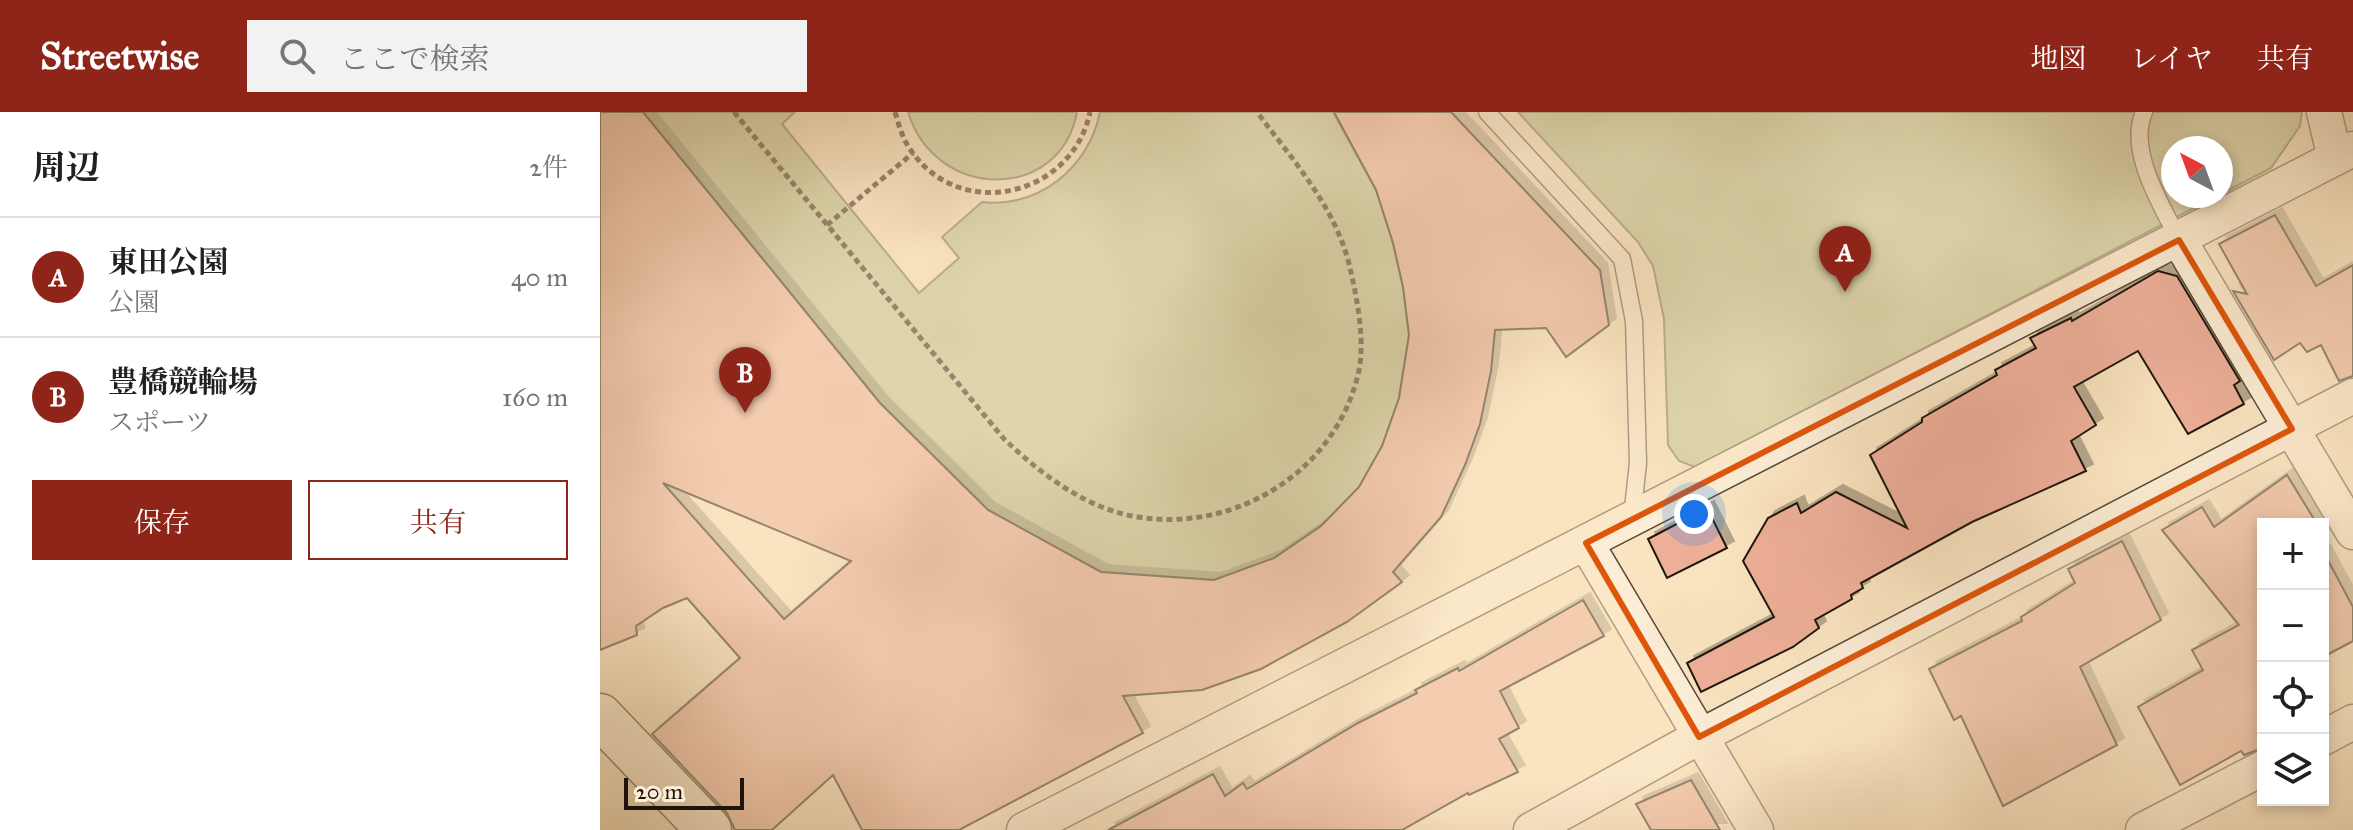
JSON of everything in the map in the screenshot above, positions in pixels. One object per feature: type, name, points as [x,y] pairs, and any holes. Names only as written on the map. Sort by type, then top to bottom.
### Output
[{"type":"street","points":[[1024,830],[2344,153],[2324,112]]},
{"type":"street","points":[[2179,240],[2353,532]]},
{"type":"street","points":[[1531,830],[1699,737],[2353,396]]},
{"type":"street","points":[[1586,543],[1756,830]]},
{"type":"street","points":[[600,716],[709,830]]},
{"type":"street","points":[[2329,735],[2353,722]]},
{"type":"street","points":[[2143,830],[2257,771]]},
{"type":"lane","points":[[1487,112],[1622,259],[1635,336],[1638,463],[1631,520]]},
{"type":"lane","points":[[2144,112],[2141,142],[2147,177],[2179,240]]},
{"type":"path","points":[[734,112],[1004,439],[1046,476],[1105,508],[1136,517],[1170,520],[1203,518],[1235,510],[1265,496],[1293,477],[1336,428],[1359,368],[1361,336],[1350,265],[1308,180],[1257,112]]},
{"type":"path","points":[[895,112],[901,133],[913,153],[930,170],[950,184],[985,192],[1021,189],[1043,180],[1062,165],[1077,146],[1090,112]]},
{"type":"path","points":[[827,225],[913,153]]},
{"type":"highlighted area","points":[[2179,240],[2292,429],[1699,737],[1586,543]]},
{"type":"green space","points":[[643,112],[795,112],[782,124],[919,293],[959,258],[942,237],[982,202],[1023,198],[1059,180],[1085,150],[1100,112],[1333,112],[1376,190],[1403,287],[1409,335],[1399,398],[1382,446],[1359,487],[1321,526],[1274,558],[1214,580],[1101,572],[988,510],[880,403]]},
{"type":"green space","points":[[908,112],[1077,112],[1066,142],[1047,163],[1023,175],[996,180],[969,175],[943,162],[922,141]]},
{"type":"green space","points":[[1518,112],[2302,112],[2300,126],[2271,168],[2233,188],[2233,136],[2161,136],[2161,208],[2194,208],[1695,467],[1679,461],[1668,445],[1664,319],[1653,266],[1638,242]]},
{"type":"building","points":[[600,112],[643,112],[880,403],[988,510],[1101,572],[1214,580],[1274,558],[1321,526],[1359,487],[1382,446],[1399,398],[1409,335],[1403,287],[1376,190],[1334,112],[1451,112],[1600,270],[1609,325],[1566,357],[1546,328],[1495,330],[1491,371],[1480,424],[1465,465],[1441,517],[1393,572],[1402,582],[1347,622],[1261,669],[1202,690],[1123,696],[1143,733],[959,830],[862,830],[833,775],[772,830],[735,830],[727,813],[652,734],[740,658],[687,598],[663,608],[636,626],[637,635],[600,650]],"holes":[[[663,483],[851,561],[784,619]]]},
{"type":"building","points":[[2275,215],[2316,286],[2353,265],[2353,376],[2339,381],[2321,345],[2307,352],[2300,343],[2274,360],[2233,291],[2247,294],[2219,244]]},
{"type":"building","points":[[2158,271],[2177,276],[2240,381],[2234,385],[2244,404],[2188,434],[2138,351],[2074,387],[2096,425],[2071,441],[2086,471],[1972,522],[1861,583],[1863,588],[1851,595],[1852,599],[1815,620],[1819,628],[1793,647],[1701,692],[1687,663],[1774,617],[1743,561],[1768,518],[1797,503],[1801,513],[1836,492],[1907,528],[1870,455],[1922,422],[1922,418],[1997,375],[1995,370],[2036,348],[2030,338],[2071,318],[2072,321]]},
{"type":"building","points":[[2287,475],[2313,518],[2257,518],[2257,750],[2244,755],[2241,751],[2180,785],[2138,707],[2203,670],[2192,650],[2239,625],[2162,530],[2202,507],[2214,527]]},
{"type":"building","points":[[1707,508],[1727,548],[1667,578],[1648,539]]},
{"type":"building","points":[[2122,541],[2161,620],[2080,667],[2117,745],[2003,806],[1961,716],[1954,720],[1929,669],[2022,621],[2021,617],[2075,583],[2068,569]]},
{"type":"building","points":[[2329,562],[2353,607],[2353,641],[2329,654]]},
{"type":"building","points":[[1583,600],[1604,636],[1500,691],[1519,728],[1499,739],[1518,772],[1468,793],[1402,830],[1108,830],[1213,774],[1225,796],[1243,783],[1247,789],[1358,723],[1417,693],[1415,690],[1458,668],[1459,671]]},
{"type":"building","points":[[1691,780],[1720,830],[1651,830],[1636,804]]},
{"type":"place","name":"東田公園","points":[[1845,292]]},
{"type":"place","name":"豊橋競輪場","points":[[745,413]]}]
